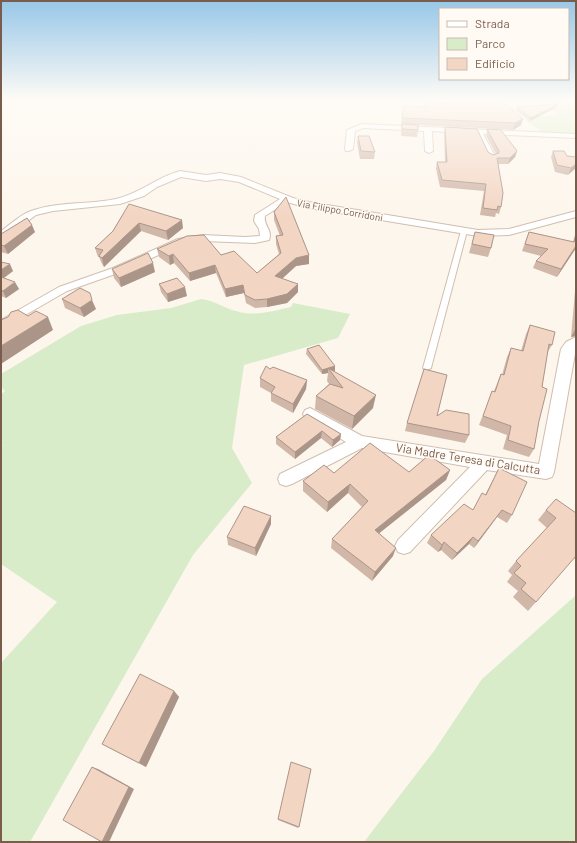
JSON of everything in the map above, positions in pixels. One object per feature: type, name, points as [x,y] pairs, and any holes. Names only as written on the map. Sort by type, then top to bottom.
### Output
[{"type":"street","points":[[349,149],[350,138]]},
{"type":"street","points":[[428,138],[429,151]]},
{"type":"street","points":[[482,138],[492,158]]},
{"type":"street","name":"Via Filippo Corridoni","points":[[1,236],[33,213],[42,210],[104,204],[130,199],[141,194],[154,185],[180,174],[206,178],[220,176],[248,182],[286,199],[308,205],[464,231],[489,233],[509,232],[576,214]]},
{"type":"street","points":[[1,325],[63,289],[117,270],[191,238],[239,240],[265,238],[266,233],[259,221],[260,215],[286,199]]},
{"type":"street","name":"Via Madre Teresa di Calcutta","points":[[310,414],[348,437],[361,442],[484,463],[545,478],[568,349],[576,341]]},
{"type":"street","points":[[286,479],[361,442]]},
{"type":"street","points":[[404,546],[484,463]]},
{"type":"lane","points":[[427,368],[464,231]]},
{"type":"green space","points":[[201,299],[243,313],[264,313],[291,307],[293,303],[350,314],[338,338],[244,365],[232,448],[252,483],[193,555],[30,842],[1,842],[1,663],[57,602],[1,564],[1,448],[3,445],[1,444],[1,395],[5,391],[1,387],[1,374],[81,326],[117,315],[171,308]]},
{"type":"green space","points":[[576,595],[576,842],[364,842],[434,751],[482,679]]},
{"type":"building","points":[[358,138],[370,138],[375,152],[361,151]]},
{"type":"building","points":[[446,138],[481,138],[488,152],[493,155],[499,153],[499,151],[492,138],[507,138],[517,151],[510,158],[497,158],[503,193],[501,207],[498,206],[497,210],[483,208],[486,184],[442,180],[437,162],[447,162]]},
{"type":"building","points":[[553,151],[564,151],[567,156],[576,157],[576,164],[571,168],[557,165]]},
{"type":"building","points":[[286,197],[309,255],[296,258],[275,276],[298,284],[287,294],[267,299],[255,300],[245,295],[243,285],[225,289],[215,265],[189,273],[173,254],[169,256],[157,249],[187,236],[204,235],[221,255],[234,251],[257,273],[281,253],[276,236],[283,235],[274,212]]},
{"type":"building","points":[[129,204],[182,220],[166,231],[139,223],[102,258],[99,256],[103,250],[95,248],[113,231]]},
{"type":"building","points":[[27,218],[32,225],[4,246],[1,245],[1,234]]},
{"type":"building","points":[[475,232],[494,235],[491,248],[472,244]]},
{"type":"building","points":[[529,232],[574,242],[576,235],[576,246],[561,269],[536,261],[548,249],[525,244]]},
{"type":"building","points":[[148,253],[153,263],[119,278],[112,269]]},
{"type":"building","points":[[1,262],[10,264],[1,270]]},
{"type":"building","points":[[1,277],[15,282],[3,291],[1,290]]},
{"type":"building","points":[[177,278],[185,287],[167,294],[159,284]]},
{"type":"building","points":[[80,288],[90,293],[92,300],[80,308],[62,299]]},
{"type":"building","points":[[18,310],[28,316],[36,311],[48,317],[1,346],[1,320],[8,317],[11,312]]},
{"type":"building","points":[[530,325],[555,332],[552,345],[549,344],[542,387],[547,389],[534,449],[508,440],[511,426],[483,416],[492,391],[495,392],[501,374],[504,375],[511,348],[523,351]]},
{"type":"building","points":[[319,345],[335,366],[322,370],[307,349]]},
{"type":"building","points":[[266,366],[270,369],[273,367],[307,380],[293,404],[271,393],[275,387],[260,378]]},
{"type":"building","points":[[328,368],[376,395],[354,416],[316,396],[330,384],[343,388]]},
{"type":"building","points":[[424,369],[447,375],[437,416],[446,410],[469,414],[469,435],[407,423]]},
{"type":"building","points":[[307,414],[341,434],[333,440],[322,431],[295,452],[276,437]]},
{"type":"building","points":[[370,443],[409,472],[429,455],[450,470],[375,530],[396,548],[375,572],[332,539],[368,501],[350,484],[328,502],[303,481],[324,465],[334,473]]},
{"type":"building","points":[[499,468],[527,482],[512,515],[502,510],[478,541],[473,537],[457,553],[444,542],[442,545],[431,535],[464,504],[473,510],[482,493],[486,495]]},
{"type":"building","points":[[556,499],[576,513],[576,556],[536,602],[521,589],[526,583],[514,573],[521,566],[516,561],[556,518],[546,510]]},
{"type":"building","points":[[244,506],[271,516],[255,548],[227,537]]},
{"type":"building","points":[[140,674],[174,691],[139,763],[102,744]]},
{"type":"building","points":[[291,762],[311,769],[299,827],[278,819]]},
{"type":"building","points":[[92,767],[129,787],[102,842],[63,820]]}]
